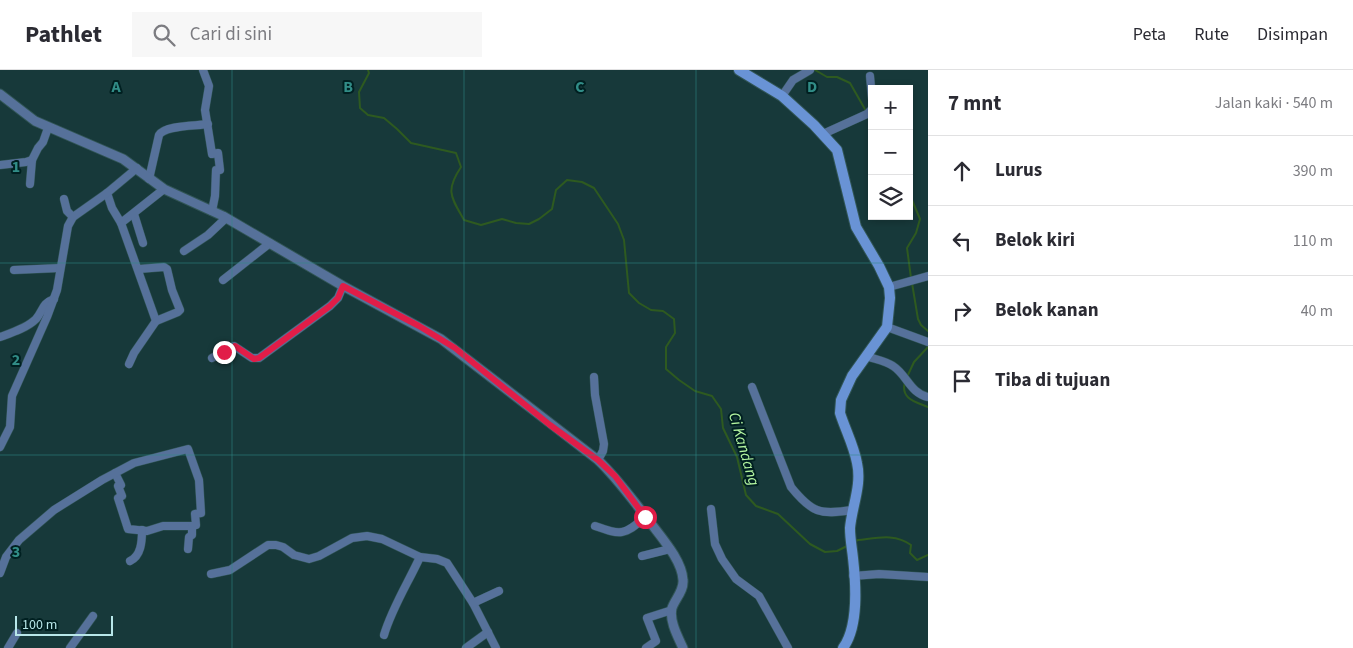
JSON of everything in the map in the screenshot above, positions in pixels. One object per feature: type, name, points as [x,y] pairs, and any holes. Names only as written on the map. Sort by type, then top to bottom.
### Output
[{"type":"main road","points":[[739,70],[782,96],[837,150],[856,227],[889,287],[890,298],[887,327],[852,376],[840,405],[840,413],[858,464],[859,482],[852,510],[850,541],[855,600],[853,624],[851,635],[842,647]]},
{"type":"street","points":[[202,70],[209,86],[205,110],[212,154],[218,153],[220,170],[216,170],[215,196],[212,210]]},
{"type":"street","points":[[782,96],[793,80],[810,70]]},
{"type":"street","points":[[870,76],[871,85]]},
{"type":"street","points":[[0,94],[30,118],[48,128],[111,152],[137,168],[164,189],[212,210],[455,348],[550,425],[598,460],[615,476],[670,549],[683,580],[682,590],[673,606],[674,626],[683,648]]},
{"type":"street","points":[[822,134],[868,112]]},
{"type":"street","points":[[149,179],[161,131],[168,128],[208,124]]},
{"type":"street","points":[[30,184],[32,160],[43,142],[48,128]]},
{"type":"street","points":[[0,165],[32,160]]},
{"type":"street","points":[[0,447],[10,427],[12,396],[54,299],[68,226],[73,216],[137,168]]},
{"type":"street","points":[[122,223],[164,189]]},
{"type":"street","points":[[106,193],[112,208],[122,223],[156,321]]},
{"type":"street","points":[[64,199],[67,211],[73,216]]},
{"type":"street","points":[[134,214],[142,243]]},
{"type":"street","points":[[184,251],[208,236],[226,218]]},
{"type":"street","points":[[223,280],[270,243]]},
{"type":"street","points":[[129,364],[134,353],[156,321],[180,310],[172,290],[168,272],[164,267],[139,269]]},
{"type":"street","points":[[14,270],[60,268]]},
{"type":"street","points":[[889,287],[928,276]]},
{"type":"street","points":[[212,358],[234,346],[254,359],[259,358],[330,306],[338,298],[343,286]]},
{"type":"street","points":[[0,337],[17,331],[36,319],[46,302],[54,299]]},
{"type":"street","points":[[887,327],[928,342]]},
{"type":"street","points":[[866,356],[892,366],[913,390],[922,396],[928,397]]},
{"type":"street","points":[[594,377],[595,395],[604,444],[603,451],[598,460]]},
{"type":"street","points":[[752,387],[790,487],[819,512],[852,510]]},
{"type":"street","points":[[0,573],[6,557],[26,533],[54,510],[115,473],[134,463],[188,449],[199,480],[201,513],[195,514],[196,525],[163,526],[142,530],[128,529],[118,498],[122,496],[118,486],[121,485],[115,473]]},
{"type":"street","points":[[711,509],[715,544],[722,559],[736,579],[759,596],[788,648]]},
{"type":"street","points":[[594,526],[613,533],[628,532],[645,517]]},
{"type":"street","points":[[188,549],[189,537],[192,535],[192,526]]},
{"type":"street","points":[[130,561],[139,553],[142,530]]},
{"type":"street","points":[[211,574],[230,570],[268,545],[276,544],[294,555],[310,559],[360,536],[382,540],[420,557],[437,559],[447,563],[473,603],[496,648]]},
{"type":"street","points":[[642,556],[670,549]]},
{"type":"street","points":[[384,635],[389,620],[420,557]]},
{"type":"street","points":[[854,576],[879,574],[928,577]]},
{"type":"street","points":[[473,603],[498,592]]},
{"type":"street","points":[[646,648],[656,641],[647,618],[673,606]]},
{"type":"street","points":[[70,648],[93,616]]},
{"type":"street","points":[[466,648],[488,632]]},
{"type":"street","points":[[8,648],[17,633]]},
{"type":"waterway","name":"Ci Kandang","points":[[368,70],[369,73],[359,92],[360,108],[368,115],[384,118],[411,143],[456,153],[461,167],[451,188],[453,199],[464,220],[481,225],[502,219],[529,224],[552,209],[556,190],[567,180],[582,182],[594,188],[618,224],[624,240],[629,293],[639,303],[651,310],[663,311],[674,319],[675,333],[666,347],[666,369],[695,391],[712,396],[721,409],[723,428],[737,457],[746,495],[756,506],[778,514],[810,544],[825,552],[837,551],[847,546]]},
{"type":"waterway","points":[[815,70],[827,77],[837,77],[850,83],[866,111]]},
{"type":"waterway","points":[[911,278],[907,248],[916,233],[920,219],[913,202]]},
{"type":"waterway","points":[[912,283],[918,319],[921,325],[928,331]]},
{"type":"waterway","points":[[907,377],[914,362],[928,347]]},
{"type":"waterway","points":[[905,382],[904,388],[907,396],[928,407]]},
{"type":"waterway","name":"Ci Kandang","points":[[854,542],[886,537],[899,539],[911,545],[910,553],[917,560],[928,555]]},
{"type":"route","points":[[224,352],[235,346],[254,359],[259,358],[330,306],[338,298],[343,286],[419,326],[455,348],[550,425],[598,460],[615,476],[645,517]]}]
